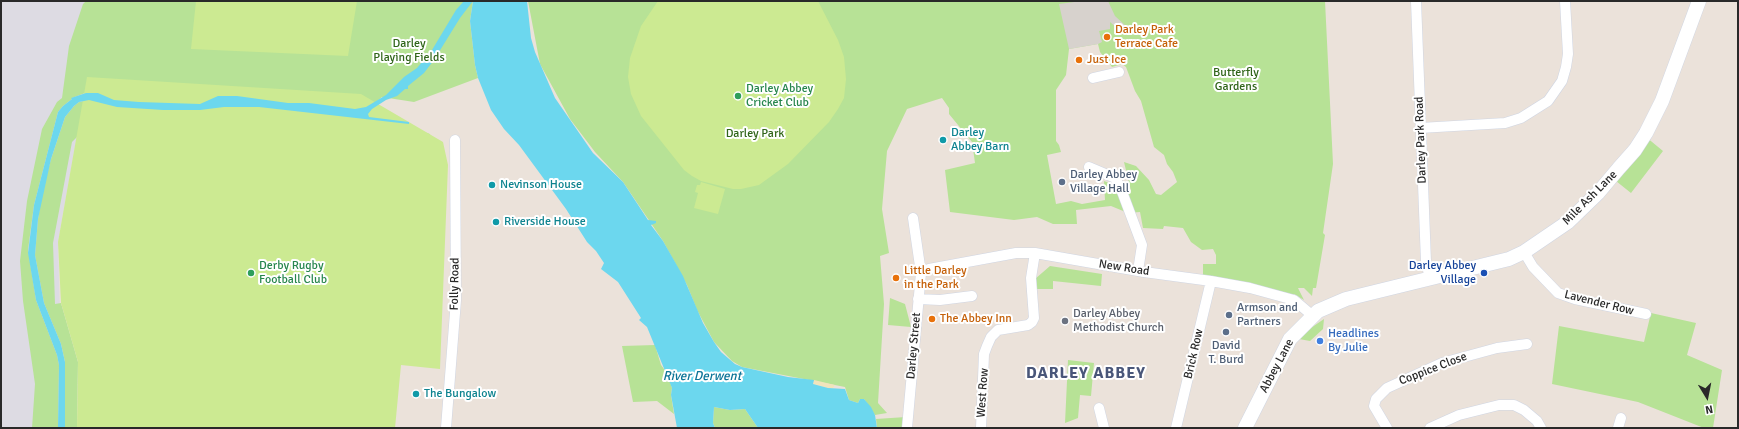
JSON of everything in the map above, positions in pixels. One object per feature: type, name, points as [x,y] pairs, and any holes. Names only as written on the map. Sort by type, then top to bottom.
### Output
[{"type":"street","name":"Darley Park Road","points":[[1416,1],[1426,262],[1430,278]]},
{"type":"street","points":[[1420,128],[1504,123],[1522,118],[1548,101],[1562,81],[1566,67],[1568,54],[1565,1]]},
{"type":"street","name":"Mile Ash Lane","points":[[1315,313],[1346,299],[1509,258],[1524,252],[1568,222],[1598,193],[1635,150],[1646,133],[1662,101],[1699,1]]},
{"type":"street","points":[[1093,78],[1119,72]]},
{"type":"street","name":"Folly Road","points":[[446,428],[456,300],[455,140]]},
{"type":"street","points":[[1089,167],[1115,178],[1121,189],[1142,245],[1138,271]]},
{"type":"street","name":"Darley Street","points":[[907,428],[918,299],[925,271],[913,218]]},
{"type":"street","name":"Lavender Row","points":[[1524,252],[1533,267],[1558,293],[1575,299],[1646,314]]},
{"type":"street","name":"New Road","points":[[925,271],[1016,253],[1035,253],[1138,271],[1250,288],[1294,300],[1315,313]]},
{"type":"street","name":"West Row","points":[[980,428],[987,346],[993,334],[998,330],[1028,324],[1032,322],[1034,318],[1030,278],[1035,253]]},
{"type":"street","name":"Brick Row","points":[[1176,428],[1211,281]]},
{"type":"street","points":[[918,299],[940,300],[972,296]]},
{"type":"street","name":"Abbey Lane","points":[[1245,428],[1290,339],[1315,313]]},
{"type":"street","name":"Coppice Close","points":[[1387,428],[1374,406],[1374,401],[1387,388],[1449,361],[1497,348],[1527,344]]},
{"type":"street","points":[[1430,428],[1459,415],[1499,405],[1514,405],[1524,410],[1537,421],[1541,428]]},
{"type":"street","points":[[1100,408],[1104,428]]},
{"type":"shaded area","points":[[1,1],[101,1],[58,242],[63,428],[1,428]]},
{"type":"shaded area","points":[[1082,1],[1108,1],[1115,16],[1127,27],[1118,29],[1110,22],[1110,29],[1099,31],[1102,42],[1069,49],[1059,4]]},
{"type":"green space","name":"Darley Playing Fields","points":[[86,1],[473,1],[470,21],[478,78],[414,102],[382,97],[375,103],[85,93],[72,98],[58,112],[34,205],[28,250],[36,300],[57,355],[59,365],[58,428],[32,428],[35,384],[23,301],[20,261],[27,201],[42,129],[57,102],[62,98],[69,46],[83,4]]},
{"type":"green space","points":[[196,1],[357,1],[348,56],[191,49]]},
{"type":"green space","name":"Darley Park","points":[[528,1],[1325,1],[1333,164],[1323,233],[1325,235],[1316,288],[1313,288],[1312,296],[1304,288],[1298,288],[1304,300],[1294,294],[1291,297],[1203,276],[1203,264],[1216,264],[1216,255],[1213,249],[1202,250],[1191,242],[1183,228],[1164,226],[1163,229],[1143,228],[1140,212],[1128,213],[1111,206],[1076,210],[1077,224],[1053,224],[1037,217],[1014,220],[950,212],[945,170],[975,163],[972,142],[949,114],[949,108],[942,98],[907,109],[887,151],[882,209],[889,253],[880,256],[884,304],[878,403],[887,413],[875,415],[864,399],[860,399],[858,403],[849,400],[845,387],[742,367],[732,361],[714,342],[697,310],[687,285],[663,241],[623,182],[595,152],[570,119],[540,64]],"holes":[[[1098,44],[1100,52],[1112,67],[1122,64],[1126,67],[1135,91],[1141,101],[1154,147],[1164,155],[1167,164],[1173,172],[1177,182],[1161,195],[1156,194],[1149,180],[1136,166],[1124,162],[1131,191],[1104,181],[1105,200],[1082,204],[1071,201],[1056,204],[1047,155],[1061,152],[1056,141],[1056,90],[1066,75],[1069,49]]]},
{"type":"green space","name":"Darley Abbey Cricket Club","points":[[658,1],[818,1],[838,40],[844,57],[846,79],[844,98],[838,109],[829,122],[788,164],[759,185],[741,189],[733,189],[701,181],[692,176],[684,170],[641,116],[631,94],[628,77],[630,58],[641,26]]},
{"type":"green space","name":"Derby Rugby Football Club","points":[[87,77],[361,94],[443,142],[448,165],[440,369],[401,365],[395,428],[77,428],[78,362],[61,303],[58,242]]},
{"type":"green space","points":[[89,100],[418,130],[430,134],[432,152],[89,125],[72,142],[53,243],[55,304],[61,303],[78,362],[77,428],[65,428],[65,362],[61,344],[44,303],[35,255],[42,194],[51,159],[65,117],[79,102]]},
{"type":"green space","points":[[1646,137],[1663,151],[1631,193],[1616,181]]},
{"type":"green space","points":[[701,182],[725,189],[718,214],[694,208],[698,193],[695,192],[697,185],[700,185]]},
{"type":"green space","points":[[1050,266],[1102,274],[1101,286],[1053,281],[1053,289],[1035,289],[1035,279]]},
{"type":"green space","points":[[890,298],[905,304],[911,327],[888,325]]},
{"type":"green space","points":[[1651,313],[1696,323],[1687,355],[1722,370],[1713,428],[1704,428],[1638,402],[1552,384],[1559,326],[1644,342]]},
{"type":"green space","points":[[1324,319],[1323,329],[1310,341],[1299,339],[1305,332]]},
{"type":"green space","points":[[655,345],[661,365],[667,373],[672,388],[671,395],[674,414],[657,401],[633,402],[622,346]]},
{"type":"green space","points":[[1068,360],[1094,363],[1091,396],[1080,395],[1078,418],[1065,423]]},
{"type":"green space","points":[[714,407],[730,410],[745,409],[758,428],[715,428],[713,423]]},
{"type":"green space","points":[[906,417],[905,428],[877,428],[876,419]]},
{"type":"sand","points":[[814,380],[835,385],[833,388],[828,388],[813,384]]},
{"type":"water","points":[[464,1],[473,1],[424,73],[408,86],[408,89],[405,89],[397,96],[386,100],[372,109],[368,114],[369,117],[409,122],[409,124],[259,107],[163,110],[117,107],[89,100],[79,102],[74,106],[65,117],[51,159],[38,219],[35,255],[44,303],[61,344],[65,362],[65,428],[58,428],[59,365],[57,355],[36,300],[28,253],[34,205],[58,112],[63,106],[72,99],[71,98],[86,93],[98,93],[114,100],[139,102],[200,104],[218,96],[237,96],[288,103],[309,103],[355,109],[366,107],[386,95],[404,77],[417,68],[422,62],[422,59],[432,50],[456,10]]},
{"type":"water","name":"River Derwent","points":[[473,1],[527,1],[531,38],[535,52],[555,98],[593,153],[623,182],[648,220],[656,221],[656,223],[651,225],[663,241],[683,276],[703,323],[721,352],[735,364],[742,367],[788,377],[814,380],[813,384],[828,388],[845,389],[849,400],[858,403],[860,399],[864,399],[871,407],[875,415],[877,428],[758,428],[745,409],[730,410],[714,407],[713,423],[715,428],[677,428],[671,395],[672,388],[647,327],[639,320],[641,318],[618,282],[601,269],[604,263],[596,251],[587,242],[566,209],[491,110],[478,78],[475,65],[470,21]]},
{"type":"place","name":"Darley Park Terrace Cafe","points":[[1107,37]]},
{"type":"place","name":"Just Ice","points":[[1079,60]]},
{"type":"place","name":"Darley Abbey Cricket Club","points":[[738,96]]},
{"type":"place","name":"Darley Abbey Barn","points":[[943,140]]},
{"type":"place","name":"Darley Abbey Village Hall","points":[[1062,182]]},
{"type":"place","name":"Nevinson House","points":[[492,185]]},
{"type":"place","name":"Riverside House","points":[[496,222]]},
{"type":"place","name":"Derby Rugby Football Club","points":[[251,273]]},
{"type":"place","name":"Darley Abbey Village","points":[[1484,273]]},
{"type":"place","name":"Little Darley in the Park","points":[[896,278]]},
{"type":"place","name":"Armson and Partners","points":[[1229,315]]},
{"type":"place","name":"The Abbey Inn","points":[[932,319]]},
{"type":"place","name":"Darley Abbey Methodist Church","points":[[1065,321]]},
{"type":"place","name":"David T. Burd","points":[[1226,332]]},
{"type":"place","name":"Headlines By Julie","points":[[1320,341]]},
{"type":"place","name":"The Bungalow","points":[[416,394]]},
{"type":"district","name":"DARLEY ABBEY","points":[[1086,374]]},
{"type":"park label","name":"Butterfly Gardens","points":[[1236,80]]}]
